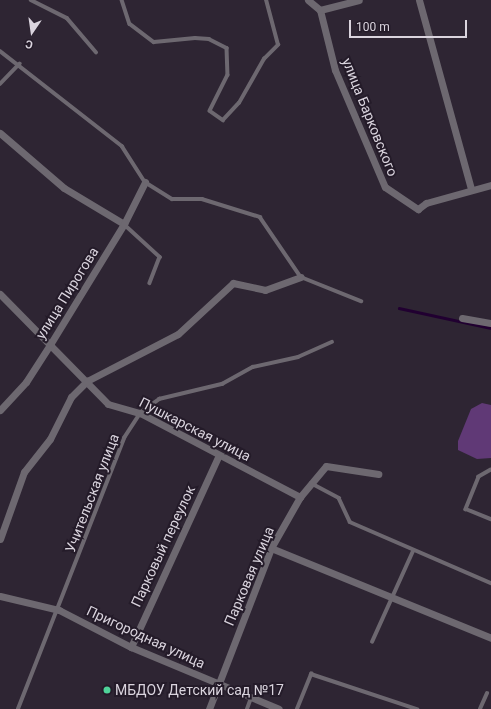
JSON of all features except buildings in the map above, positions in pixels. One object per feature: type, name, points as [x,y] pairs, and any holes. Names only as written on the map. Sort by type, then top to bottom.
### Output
[{"type":"street","points":[[308,0],[320,10],[359,0]]},
{"type":"street","points":[[420,0],[471,189],[491,184]]},
{"type":"street","name":"улица Барковского","points":[[320,10],[335,70],[385,187],[418,209],[426,202],[471,189]]},
{"type":"street","points":[[0,133],[64,188],[124,224]]},
{"type":"street","name":"улица Пирогова","points":[[0,410],[26,382],[51,343],[124,224],[145,182]]},
{"type":"street","points":[[0,539],[24,472],[50,439],[71,396],[88,381],[178,334],[233,283],[265,290],[301,277]]},
{"type":"street","name":"Пушкарская улица","points":[[0,294],[51,343],[108,404],[140,413],[300,497]]},
{"type":"street","points":[[462,318],[491,323]]},
{"type":"street","name":"Парковый переулок","points":[[130,647],[219,455]]},
{"type":"street","name":"Парковая улица","points":[[209,709],[272,548],[300,497],[326,466],[378,474]]},
{"type":"street","points":[[272,548],[491,638]]},
{"type":"street","name":"Пригородная улица","points":[[0,596],[59,610],[130,647],[278,709]]},
{"type":"lane","points":[[31,0],[67,18],[96,52]]},
{"type":"lane","points":[[122,0],[130,24],[154,42],[195,38],[209,39],[227,48],[228,75],[210,111],[223,120],[239,103],[264,59],[278,45],[266,0]]},
{"type":"lane","points":[[0,51],[19,64],[122,146],[145,182],[172,200],[202,199],[260,217],[301,277],[361,301]]},
{"type":"lane","points":[[0,84],[19,64]]},
{"type":"lane","points":[[124,224],[160,257],[150,283]]},
{"type":"lane","name":"Учительская улица","points":[[18,709],[59,610],[124,438],[140,413],[159,399],[222,384],[253,367],[298,357],[332,342]]},
{"type":"lane","points":[[491,470],[479,477],[466,509],[491,519]]},
{"type":"lane","points":[[311,483],[340,498],[350,522],[413,551],[491,583]]},
{"type":"lane","points":[[372,642],[413,551]]},
{"type":"lane","points":[[297,709],[311,674],[417,709]]},
{"type":"lane","points":[[480,709],[487,693]]},
{"type":"lane","points":[[247,709],[251,698]]},
{"type":"shaded area","points":[[482,403],[491,405],[491,458],[477,459],[458,450],[458,441],[471,409]]},
{"type":"waterway","points":[[399,308],[491,328]]},
{"type":"place","name":"МБДОУ Детский сад №17","points":[[107,690]]}]
